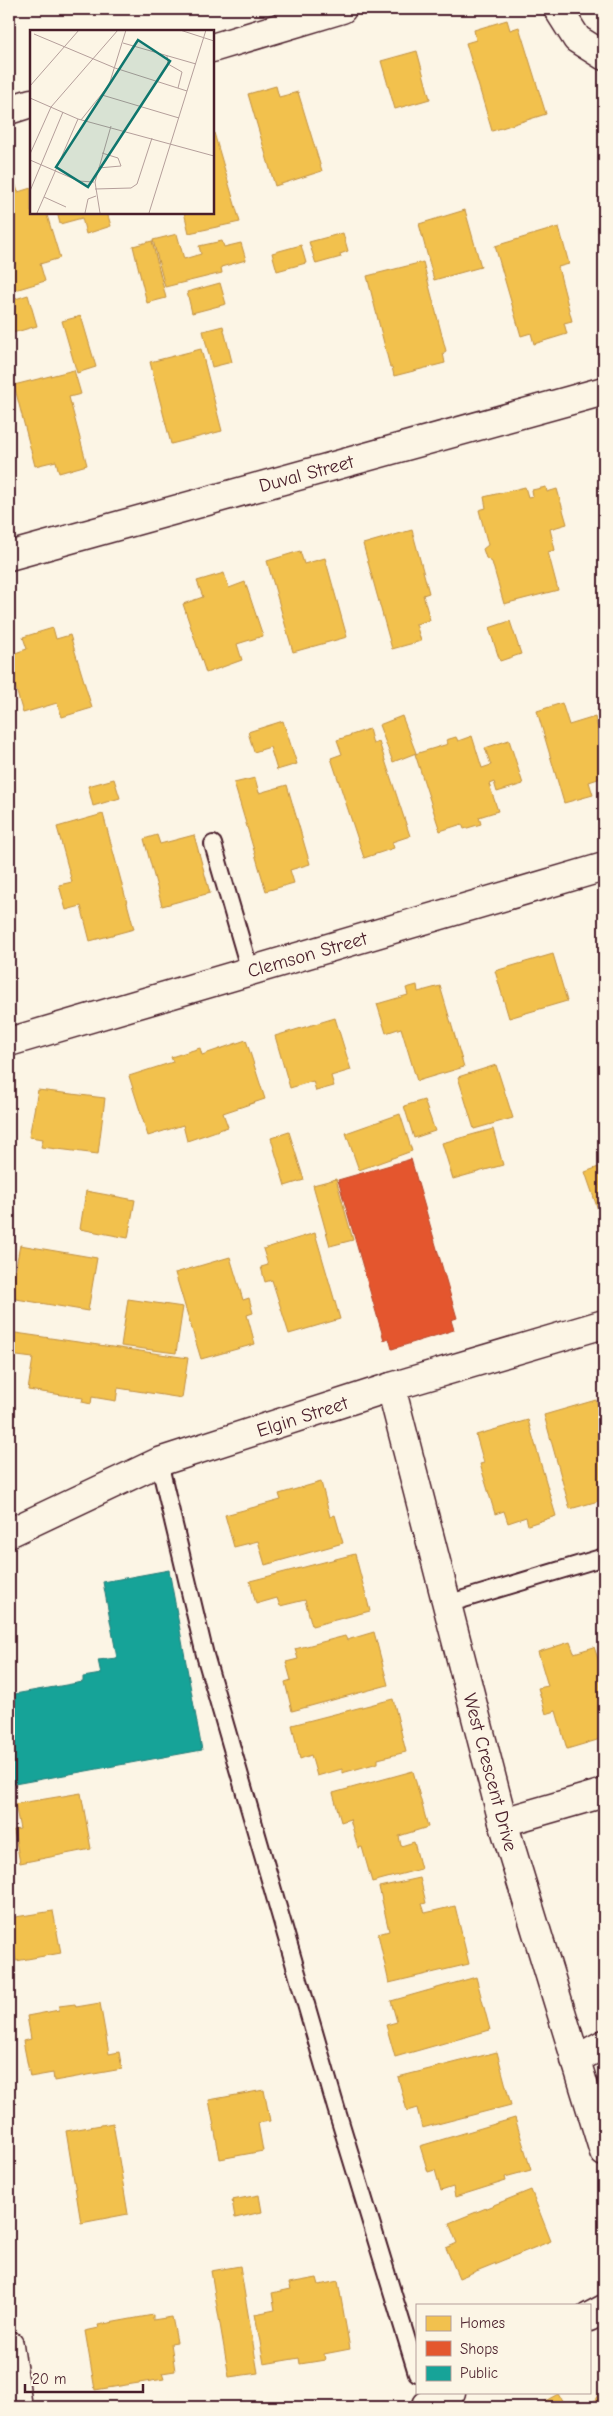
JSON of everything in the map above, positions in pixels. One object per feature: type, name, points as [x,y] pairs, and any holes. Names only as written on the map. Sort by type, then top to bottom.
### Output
[{"type":"street","points":[[214,47],[342,9]]},
{"type":"street","points":[[558,9],[577,39],[604,56]]},
{"type":"street","points":[[9,110],[30,103]]},
{"type":"street","name":"Duval Street","points":[[9,556],[604,391]]},
{"type":"street","name":"Clemson Street","points":[[9,1042],[604,867]]},
{"type":"street","name":"Elgin Street","points":[[9,1533],[159,1462],[391,1387],[604,1324]]},
{"type":"street","name":"West Crescent Drive","points":[[391,1387],[502,1822],[604,2152]]},
{"type":"street","points":[[502,1822],[604,1793]]},
{"type":"street","points":[[575,2060],[604,2044]]},
{"type":"street","points":[[590,2316],[604,2309]]},
{"type":"street","points":[[9,2345],[18,2407]]},
{"type":"street","points":[[426,2402],[446,2394]]},
{"type":"lane","points":[[213,844],[250,971]]},
{"type":"lane","points":[[159,1462],[205,1655],[336,2108],[416,2370]]},
{"type":"lane","points":[[447,1604],[604,1557]]},
{"type":"building: Homes","points":[[507,20],[510,30],[519,27],[546,114],[492,131],[466,43],[476,40],[474,30]]},
{"type":"building: Homes","points":[[417,51],[430,99],[395,109],[381,61]]},
{"type":"building: Homes","points":[[276,86],[279,97],[298,92],[322,171],[275,186],[248,94]]},
{"type":"building: Homes","points":[[214,133],[240,222],[189,233],[184,214],[214,214]]},
{"type":"building: Homes","points":[[9,165],[18,192],[30,188],[30,214],[47,214],[60,258],[40,264],[45,281],[12,291],[9,280]]},
{"type":"building: Homes","points":[[465,210],[481,267],[434,280],[419,224]]},
{"type":"building: Homes","points":[[58,214],[108,214],[111,226],[86,234],[82,218],[60,224]]},
{"type":"building: Homes","points":[[559,227],[569,264],[558,267],[572,321],[564,323],[567,334],[534,344],[531,333],[521,336],[495,246]]},
{"type":"building: Homes","points":[[343,233],[348,251],[340,254],[341,257],[316,264],[309,242]]},
{"type":"building: Homes","points":[[177,234],[184,259],[201,254],[199,246],[222,241],[224,247],[241,243],[246,260],[221,267],[222,273],[165,287],[153,240]]},
{"type":"building: Homes","points":[[152,241],[166,298],[147,303],[133,246]]},
{"type":"building: Homes","points":[[301,245],[306,263],[277,271],[272,253]]},
{"type":"building: Homes","points":[[423,262],[446,351],[443,353],[445,363],[394,376],[392,367],[390,367],[367,276]]},
{"type":"building: Homes","points":[[220,283],[226,304],[192,313],[187,292]]},
{"type":"building: Homes","points":[[28,295],[37,326],[9,334],[9,301]]},
{"type":"building: Homes","points":[[81,316],[96,367],[77,373],[62,321]]},
{"type":"building: Homes","points":[[223,326],[232,362],[212,367],[203,331]]},
{"type":"building: Homes","points":[[201,349],[222,431],[171,444],[150,362]]},
{"type":"building: Homes","points":[[74,370],[81,394],[69,397],[87,465],[59,473],[56,461],[35,466],[14,385]]},
{"type":"building: Homes","points":[[525,487],[528,497],[533,496],[532,490],[546,487],[547,492],[557,489],[567,524],[550,529],[555,550],[548,552],[558,590],[504,604],[492,562],[486,558],[483,549],[488,545],[479,510],[486,508],[484,497]]},
{"type":"building: Homes","points":[[412,530],[429,593],[423,595],[430,620],[416,624],[421,641],[392,649],[363,544]]},
{"type":"building: Homes","points":[[300,551],[304,564],[325,558],[347,637],[293,652],[267,561]]},
{"type":"building: Homes","points":[[224,573],[229,588],[245,582],[263,636],[237,644],[242,660],[206,673],[183,604],[203,597],[197,581]]},
{"type":"building: Homes","points":[[510,621],[521,654],[500,661],[489,628]]},
{"type":"building: Homes","points":[[53,628],[56,639],[70,635],[92,708],[62,717],[57,703],[23,713],[9,666],[9,655],[27,649],[23,637]]},
{"type":"building: Homes","points":[[562,703],[569,725],[595,717],[604,751],[604,777],[589,782],[593,795],[564,803],[537,711]]},
{"type":"building: Homes","points":[[402,716],[416,753],[393,762],[379,725]]},
{"type":"building: Homes","points":[[283,721],[297,764],[277,770],[270,747],[254,752],[248,732]]},
{"type":"building: Homes","points":[[369,729],[373,744],[379,742],[410,836],[392,842],[394,848],[364,858],[331,758],[342,754],[337,740]]},
{"type":"building: Homes","points":[[472,736],[482,768],[491,765],[485,748],[509,740],[523,784],[497,792],[494,782],[489,784],[498,811],[479,817],[481,824],[464,829],[462,824],[440,831],[415,754],[448,744],[446,740],[456,737],[458,741]]},
{"type":"building: Homes","points":[[255,778],[259,793],[287,785],[310,864],[290,870],[294,883],[266,891],[234,783]]},
{"type":"building: Homes","points":[[114,779],[120,798],[93,806],[88,786]]},
{"type":"building: Homes","points":[[103,814],[134,929],[90,941],[81,906],[66,910],[59,885],[72,882],[57,827]]},
{"type":"building: Homes","points":[[157,835],[160,844],[194,835],[210,893],[162,906],[144,839]]},
{"type":"building: Homes","points":[[553,954],[567,1001],[509,1018],[495,971]]},
{"type":"building: Homes","points":[[417,985],[418,992],[440,986],[464,1067],[417,1081],[401,1028],[386,1033],[377,1004],[408,995],[406,988]]},
{"type":"building: Homes","points":[[335,1018],[351,1070],[331,1076],[334,1086],[316,1091],[313,1081],[290,1088],[275,1036]]},
{"type":"building: Homes","points":[[246,1040],[265,1099],[223,1113],[228,1127],[187,1141],[183,1125],[148,1136],[129,1076],[173,1062],[171,1057],[200,1048],[202,1055]]},
{"type":"building: Homes","points":[[496,1065],[513,1118],[474,1129],[458,1077]]},
{"type":"building: Homes","points":[[38,1090],[105,1098],[98,1154],[41,1147],[43,1139],[29,1137]]},
{"type":"building: Homes","points":[[424,1100],[435,1131],[414,1138],[404,1106]]},
{"type":"building: Homes","points":[[400,1114],[412,1151],[359,1170],[346,1133]]},
{"type":"building: Homes","points":[[493,1129],[503,1165],[453,1179],[442,1143]]},
{"type":"building: Homes","points":[[289,1132],[304,1180],[285,1186],[271,1138]]},
{"type":"building: Homes","points":[[604,1165],[604,1227],[585,1172]]},
{"type":"building: Homes","points":[[336,1179],[353,1240],[330,1246],[313,1185]]},
{"type":"building: Homes","points":[[86,1191],[135,1200],[128,1238],[80,1229]]},
{"type":"building: Homes","points":[[315,1233],[340,1319],[289,1334],[272,1280],[265,1282],[261,1267],[268,1265],[263,1249]]},
{"type":"building: Homes","points":[[20,1245],[97,1258],[88,1311],[10,1298]]},
{"type":"building: Homes","points":[[230,1257],[243,1300],[249,1298],[253,1313],[247,1315],[255,1344],[201,1359],[175,1273]]},
{"type":"building: Homes","points":[[128,1299],[183,1307],[176,1353],[121,1346]]},
{"type":"building: Homes","points":[[9,1332],[188,1358],[182,1398],[118,1388],[116,1401],[92,1397],[91,1404],[82,1402],[83,1398],[28,1390],[33,1358],[9,1355]]},
{"type":"building: Homes","points":[[596,1400],[604,1425],[604,1488],[599,1489],[602,1500],[570,1509],[544,1415]]},
{"type":"building: Homes","points":[[528,1420],[556,1516],[528,1525],[526,1517],[508,1523],[504,1511],[495,1514],[480,1464],[484,1463],[476,1435]]},
{"type":"building: Homes","points":[[321,1482],[330,1517],[335,1515],[343,1543],[265,1565],[258,1541],[234,1547],[225,1515],[281,1500],[279,1494]]},
{"type":"building: Homes","points":[[355,1554],[370,1611],[312,1626],[305,1600],[280,1606],[277,1598],[256,1604],[250,1581]]},
{"type":"building: Homes","points":[[374,1632],[388,1685],[292,1711],[285,1682],[291,1680],[286,1662],[298,1659],[295,1649],[345,1636],[347,1640]]},
{"type":"building: Homes","points":[[570,1642],[574,1653],[594,1647],[602,1670],[604,1670],[604,1738],[567,1749],[556,1711],[546,1714],[538,1688],[548,1686],[538,1652]]},
{"type":"building: Homes","points":[[393,1699],[406,1752],[378,1759],[378,1763],[342,1773],[342,1769],[317,1776],[311,1755],[300,1759],[292,1725]]},
{"type":"building: Homes","points":[[413,1771],[428,1827],[399,1836],[401,1846],[414,1842],[421,1869],[372,1882],[362,1847],[358,1848],[350,1819],[341,1822],[333,1793]]},
{"type":"building: Homes","points":[[81,1793],[91,1849],[20,1863],[14,1830],[20,1829],[15,1804]]},
{"type":"building: Homes","points":[[420,1878],[426,1903],[422,1904],[425,1913],[455,1906],[469,1964],[389,1983],[378,1934],[389,1931],[379,1887]]},
{"type":"building: Homes","points":[[53,1911],[61,1953],[16,1961],[9,1918]]},
{"type":"building: Homes","points":[[476,1977],[490,2030],[395,2057],[386,2025],[397,2022],[391,2001]]},
{"type":"building: Homes","points":[[100,2003],[109,2054],[119,2052],[122,2069],[54,2081],[53,2073],[30,2077],[23,2041],[31,2039],[27,2016],[59,2010],[59,2006],[75,2004],[76,2007]]},
{"type":"building: Homes","points":[[497,2052],[511,2105],[422,2128],[417,2108],[407,2111],[398,2077]]},
{"type":"building: Homes","points":[[264,2090],[270,2121],[258,2123],[263,2151],[220,2159],[209,2100]]},
{"type":"building: Homes","points":[[515,2118],[531,2170],[505,2177],[506,2181],[455,2197],[453,2187],[441,2191],[435,2170],[428,2172],[420,2146]]},
{"type":"building: Homes","points":[[113,2123],[128,2214],[81,2223],[66,2131]]},
{"type":"building: Homes","points":[[531,2190],[551,2241],[459,2278],[446,2248],[457,2243],[449,2223]]},
{"type":"building: Homes","points":[[259,2195],[262,2212],[235,2218],[232,2200]]},
{"type":"building: Homes","points":[[240,2266],[258,2373],[229,2377],[211,2271]]},
{"type":"building: Homes","points":[[317,2278],[319,2285],[338,2281],[350,2349],[324,2354],[325,2360],[300,2364],[299,2358],[264,2364],[255,2314],[275,2310],[272,2293],[291,2289],[289,2283]]},
{"type":"building: Homes","points":[[153,2315],[153,2320],[172,2317],[177,2342],[171,2343],[175,2371],[162,2373],[164,2379],[95,2390],[85,2331],[99,2328],[98,2325]]},
{"type":"building: Homes","points":[[599,2393],[604,2395],[604,2407],[591,2407]]},
{"type":"building: Homes","points":[[558,2394],[566,2407],[539,2407],[538,2405]]},
{"type":"building: Shops","points":[[411,1159],[457,1318],[451,1320],[454,1330],[392,1349],[389,1338],[384,1340],[338,1180]]},
{"type":"building: Public","points":[[169,1570],[202,1750],[9,1785],[9,1695],[83,1682],[83,1677],[101,1674],[98,1660],[117,1658],[103,1582]]}]
